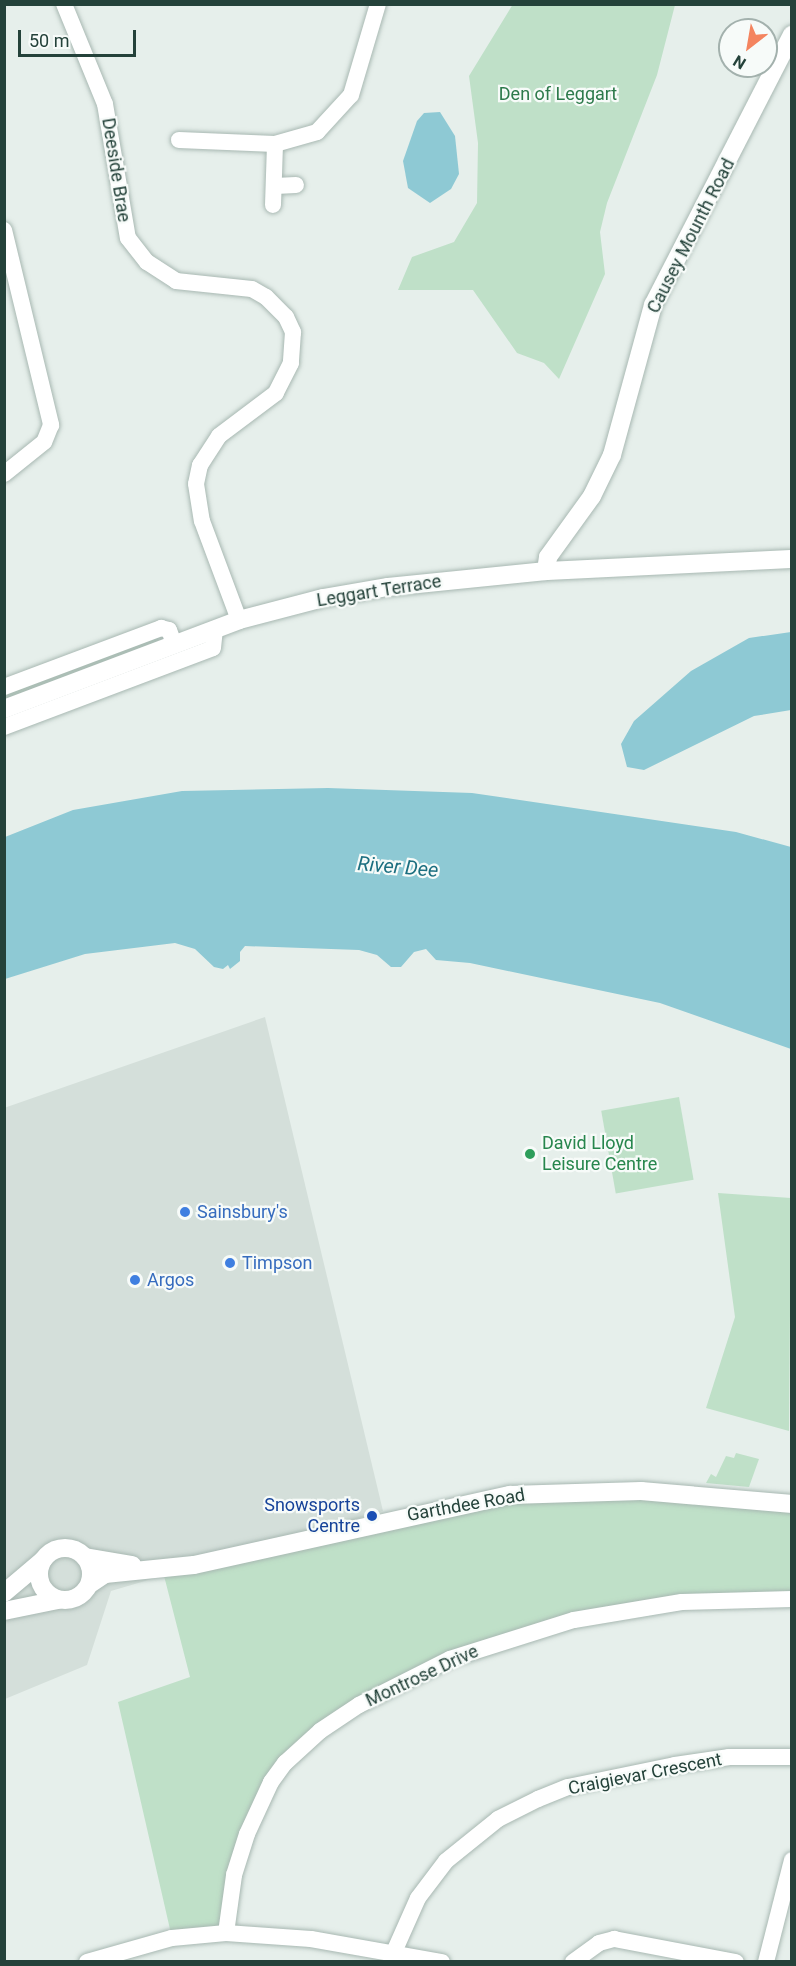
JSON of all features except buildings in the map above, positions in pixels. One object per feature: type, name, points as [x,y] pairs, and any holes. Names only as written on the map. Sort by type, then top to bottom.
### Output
[{"type":"street","name":"Deeside Brae","points":[[64,4],[105,104],[128,238],[147,262],[176,281],[252,289],[266,297],[286,317],[292,332],[291,363],[276,393],[219,436],[200,465],[196,484],[202,521],[239,620]]},
{"type":"street","points":[[179,140],[198,143],[275,144],[317,132],[344,107],[373,5]]},
{"type":"street","name":"Causey Mounth Road","points":[[546,571],[548,557],[592,496],[612,455],[653,305],[792,35]]},
{"type":"street","points":[[197,160],[198,143]]},
{"type":"street","points":[[273,205],[275,144]]},
{"type":"street","points":[[275,186],[296,185]]},
{"type":"street","points":[[4,230],[51,425],[44,442],[4,474]]},
{"type":"street","name":"Leggart Terrace","points":[[4,709],[239,620],[323,598],[388,587],[546,571],[792,559]]},
{"type":"street","points":[[4,687],[161,628],[170,630],[174,644]]},
{"type":"street","points":[[4,727],[213,648],[215,629]]},
{"type":"street","name":"Garthdee Road","points":[[90,1584],[105,1574],[146,1568],[194,1565],[510,1495],[630,1490],[726,1495],[792,1504]]},
{"type":"street","points":[[4,1593],[44,1558],[64,1548],[85,1557],[91,1567],[90,1584],[81,1596],[4,1611]]},
{"type":"street","name":"Garthdee Road","points":[[85,1557],[146,1568]]},
{"type":"street","points":[[44,1558],[40,1582],[57,1600]]},
{"type":"street","name":"Montrose Drive","points":[[226,1933],[234,1875],[247,1834],[271,1782],[303,1746],[359,1705],[450,1659],[574,1620],[682,1602],[792,1599]]},
{"type":"street","name":"Craigievar Crescent","points":[[393,1952],[418,1898],[447,1861],[498,1820],[538,1800],[578,1785],[675,1765],[729,1757],[792,1757]]},
{"type":"street","points":[[766,1962],[792,1860]]},
{"type":"street","points":[[87,1962],[172,1938],[226,1933],[311,1939],[442,1962]]},
{"type":"street","points":[[573,1962],[599,1943],[614,1940],[736,1962]]},
{"type":"shaded area","points":[[265,1017],[383,1511],[111,1591],[87,1665],[5,1699],[4,1108]]},
{"type":"green space","name":"Den of Leggart","points":[[513,4],[675,5],[657,75],[607,203],[600,232],[605,274],[559,379],[544,363],[517,353],[473,290],[398,290],[412,257],[454,242],[477,203],[478,143],[469,76]]},
{"type":"green space","points":[[159,636],[158,641],[5,699],[5,693]]},
{"type":"green space","points":[[679,1097],[694,1180],[616,1193],[601,1111]]},
{"type":"green space","points":[[718,1193],[791,1198],[789,1431],[706,1408],[735,1317]]},
{"type":"green space","points":[[736,1453],[759,1459],[749,1487],[706,1483],[711,1474],[716,1477],[726,1456],[734,1458]]},
{"type":"green space","points":[[510,1495],[791,1504],[791,1599],[719,1600],[496,1643],[320,1731],[257,1807],[226,1933],[172,1938],[118,1702],[190,1677],[162,1568]]},
{"type":"water","points":[[440,112],[455,136],[459,174],[451,189],[430,203],[408,188],[403,161],[417,121],[424,113]]},
{"type":"water","points":[[791,632],[791,710],[754,716],[644,770],[627,767],[621,744],[634,721],[691,671],[749,638]]},
{"type":"water","name":"River Dee","points":[[328,788],[472,793],[736,832],[791,847],[791,1049],[660,1003],[470,963],[436,960],[426,949],[414,952],[401,967],[391,967],[377,955],[359,950],[245,946],[240,952],[240,961],[230,969],[228,965],[223,969],[214,967],[195,949],[175,943],[85,954],[5,979],[5,837],[73,810],[182,791]]},
{"type":"place","name":"David Lloyd Leisure Centre","points":[[530,1154]]},
{"type":"place","name":"Sainsbury's","points":[[185,1212]]},
{"type":"place","name":"Timpson","points":[[230,1263]]},
{"type":"place","name":"Argos","points":[[135,1280]]},
{"type":"place","name":"Snowsports Centre","points":[[372,1516]]}]
